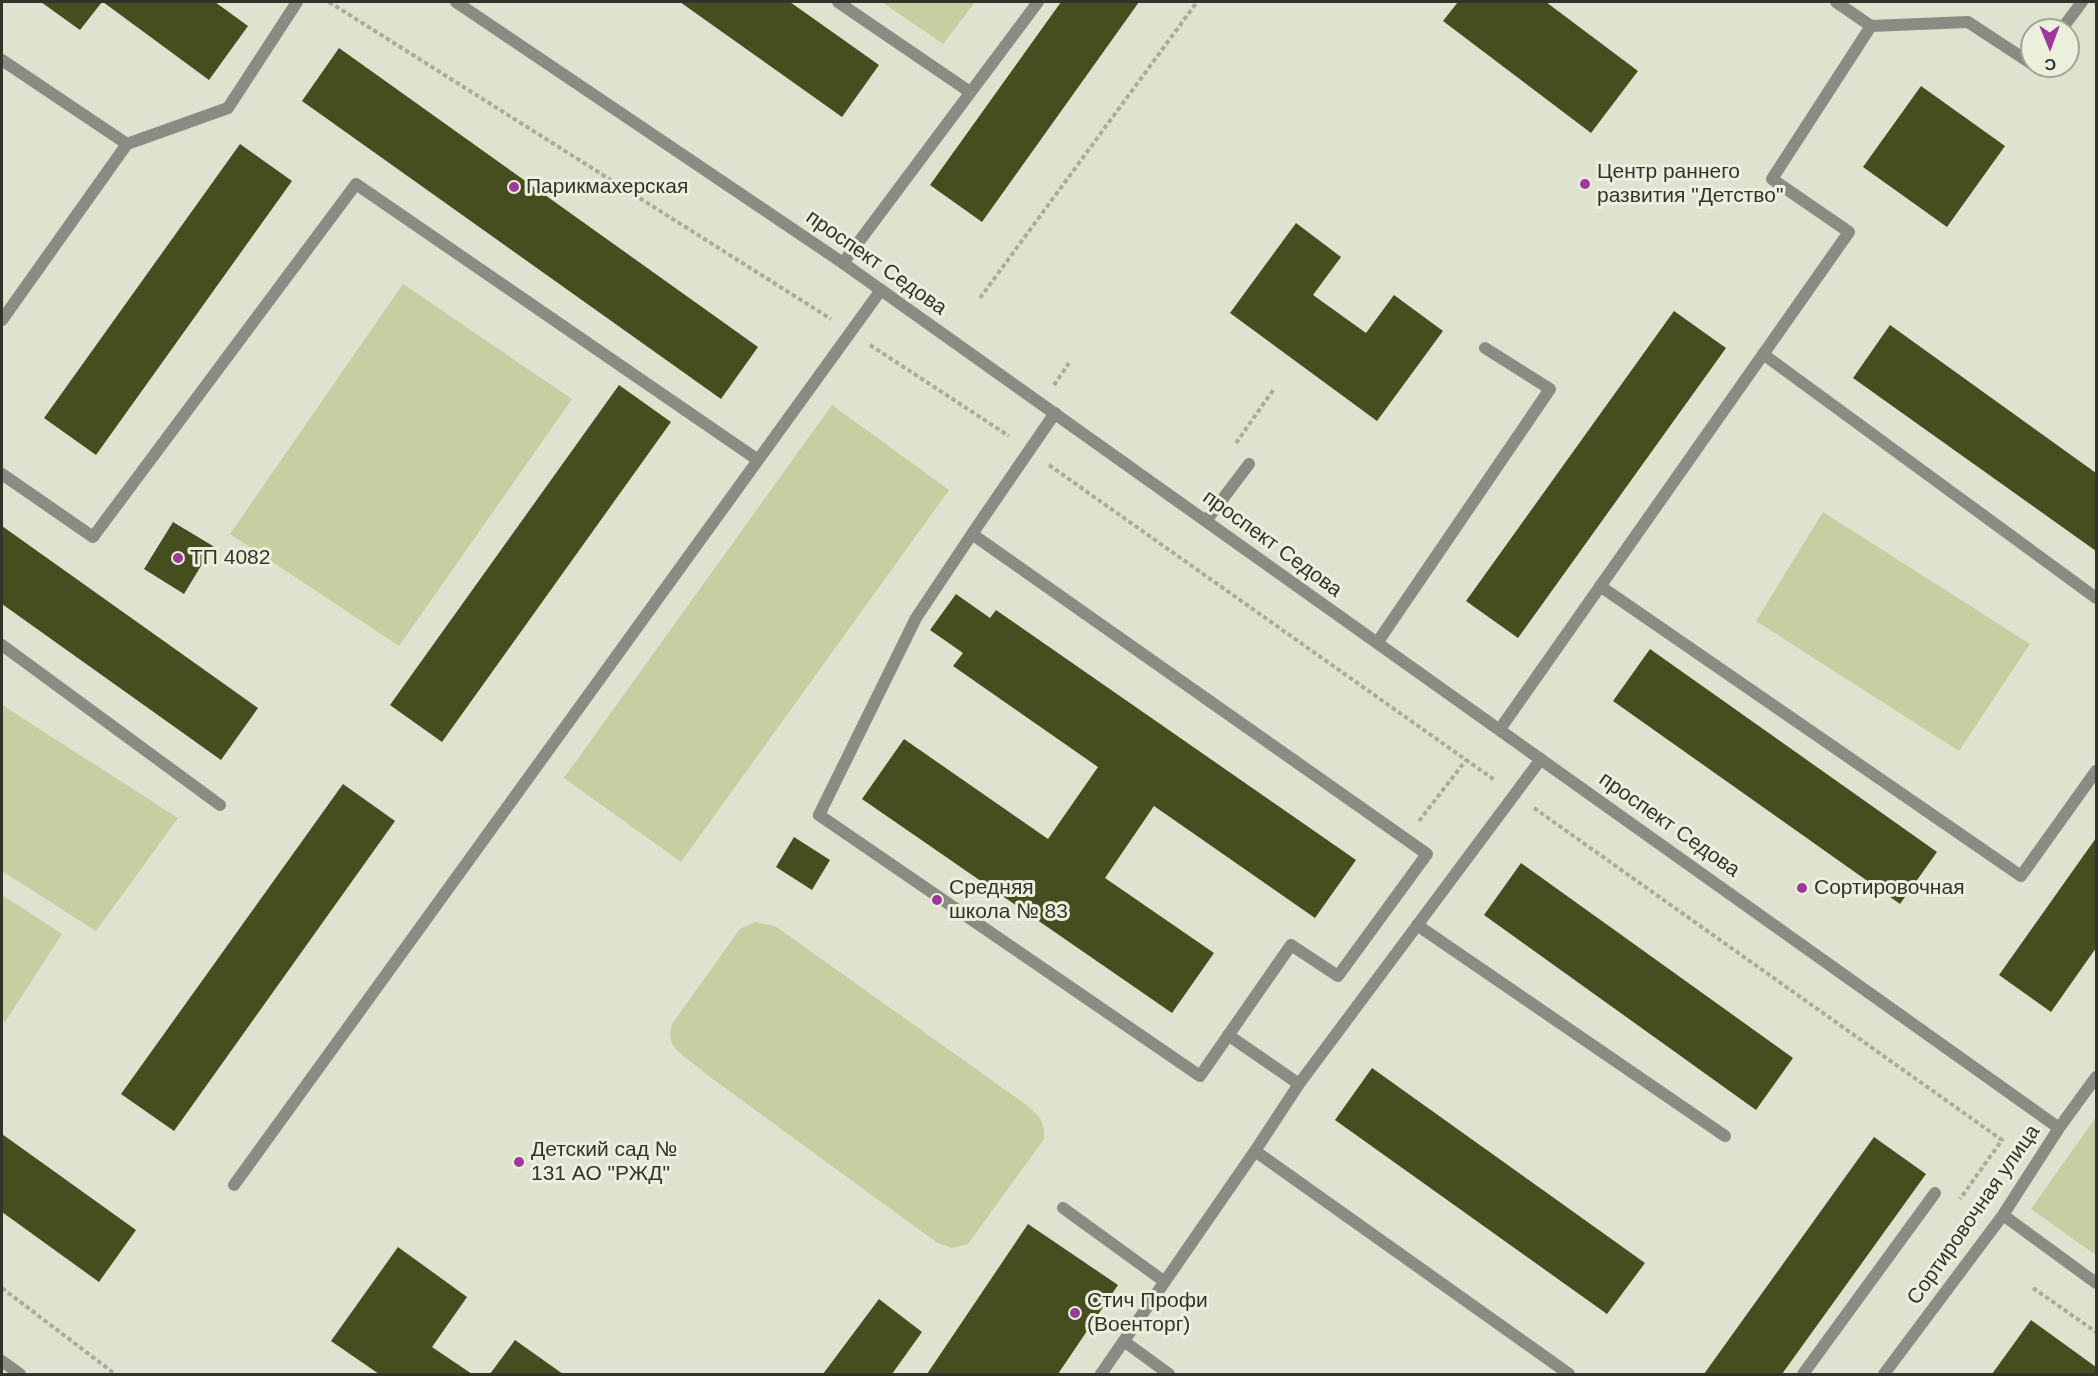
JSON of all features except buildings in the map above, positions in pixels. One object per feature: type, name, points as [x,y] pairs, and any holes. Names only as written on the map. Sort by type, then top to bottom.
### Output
[{"type":"street","points":[[2,320],[127,144],[228,108],[297,2]]},
{"type":"street","name":"проспект Седова","points":[[456,2],[843,263],[2059,1128]]},
{"type":"street","points":[[838,2],[970,92]]},
{"type":"street","points":[[843,263],[1038,2]]},
{"type":"street","points":[[1836,2],[1872,26],[1968,22],[2020,56]]},
{"type":"street","points":[[2070,18],[2082,2]]},
{"type":"street","points":[[1500,729],[1849,231],[1772,179],[1872,26]]},
{"type":"street","points":[[2,60],[127,144]]},
{"type":"street","points":[[2,474],[93,537],[356,184],[758,460]]},
{"type":"street","points":[[234,1185],[881,290]]},
{"type":"street","points":[[1377,643],[1550,389],[1485,348]]},
{"type":"street","points":[[1762,354],[2097,598]]},
{"type":"street","points":[[972,534],[1427,854],[1338,976],[1291,945],[1200,1076],[819,815],[916,618],[972,534],[1055,413]]},
{"type":"street","points":[[1206,521],[1249,464]]},
{"type":"street","points":[[1600,586],[2021,876],[2097,771]]},
{"type":"street","points":[[2,645],[220,805]]},
{"type":"street","points":[[1101,1374],[1299,1084],[1540,759]]},
{"type":"street","points":[[1417,925],[1725,1136]]},
{"type":"street","points":[[1228,1035],[1299,1084]]},
{"type":"street","name":"Сортировочная улица","points":[[1884,1374],[2003,1215],[2059,1128],[2097,1077]]},
{"type":"street","points":[[1255,1151],[1569,1374]]},
{"type":"street","points":[[1803,1374],[1935,1193]]},
{"type":"street","points":[[1063,1208],[1165,1282]]},
{"type":"street","points":[[2003,1215],[2097,1283]]},
{"type":"street","points":[[1125,1342],[1169,1374]]},
{"type":"street","points":[[2,1362],[20,1374]]},
{"type":"path","points":[[329,2],[850,332],[1029,450],[2002,1140],[1956,1204]]},
{"type":"path","points":[[980,298],[1197,2]]},
{"type":"path","points":[[1235,444],[1274,389]]},
{"type":"path","points":[[2,1288],[115,1374]]},
{"type":"path","points":[[2033,1288],[2097,1332]]},
{"type":"green space","points":[[882,2],[975,2],[943,44]]},
{"type":"green space","points":[[403,284],[572,399],[399,646],[230,534]]},
{"type":"green space","points":[[832,405],[949,490],[681,862],[564,778]]},
{"type":"green space","points":[[1823,512],[2030,644],[1959,751],[1756,621]]},
{"type":"green space","points":[[2,705],[178,818],[96,931],[2,871]]},
{"type":"green space","points":[[2,895],[62,934],[5,1022],[2,1020]]},
{"type":"green space","points":[[755,922],[775,926],[1028,1106],[1040,1118],[1044,1129],[1044,1139],[968,1244],[952,1248],[936,1242],[710,1077],[672,1044],[670,1035],[672,1024],[740,929]]},
{"type":"green space","points":[[2096,1117],[2096,1255],[2031,1209]]},
{"type":"place","name":"Центр раннего развития \"Детство\"","points":[[1585,184]]},
{"type":"place","name":"Парикмахерская","points":[[514,187]]},
{"type":"place","name":"ТП 4082","points":[[178,558]]},
{"type":"place","name":"Сортировочная","points":[[1802,888]]},
{"type":"place","name":"Средняя школа № 83","points":[[937,900]]},
{"type":"place","name":"Детский сад № 131 АО \"РЖД\"","points":[[519,1162]]},
{"type":"place","name":"Стич Профи (Военторг)","points":[[1075,1313]]}]
